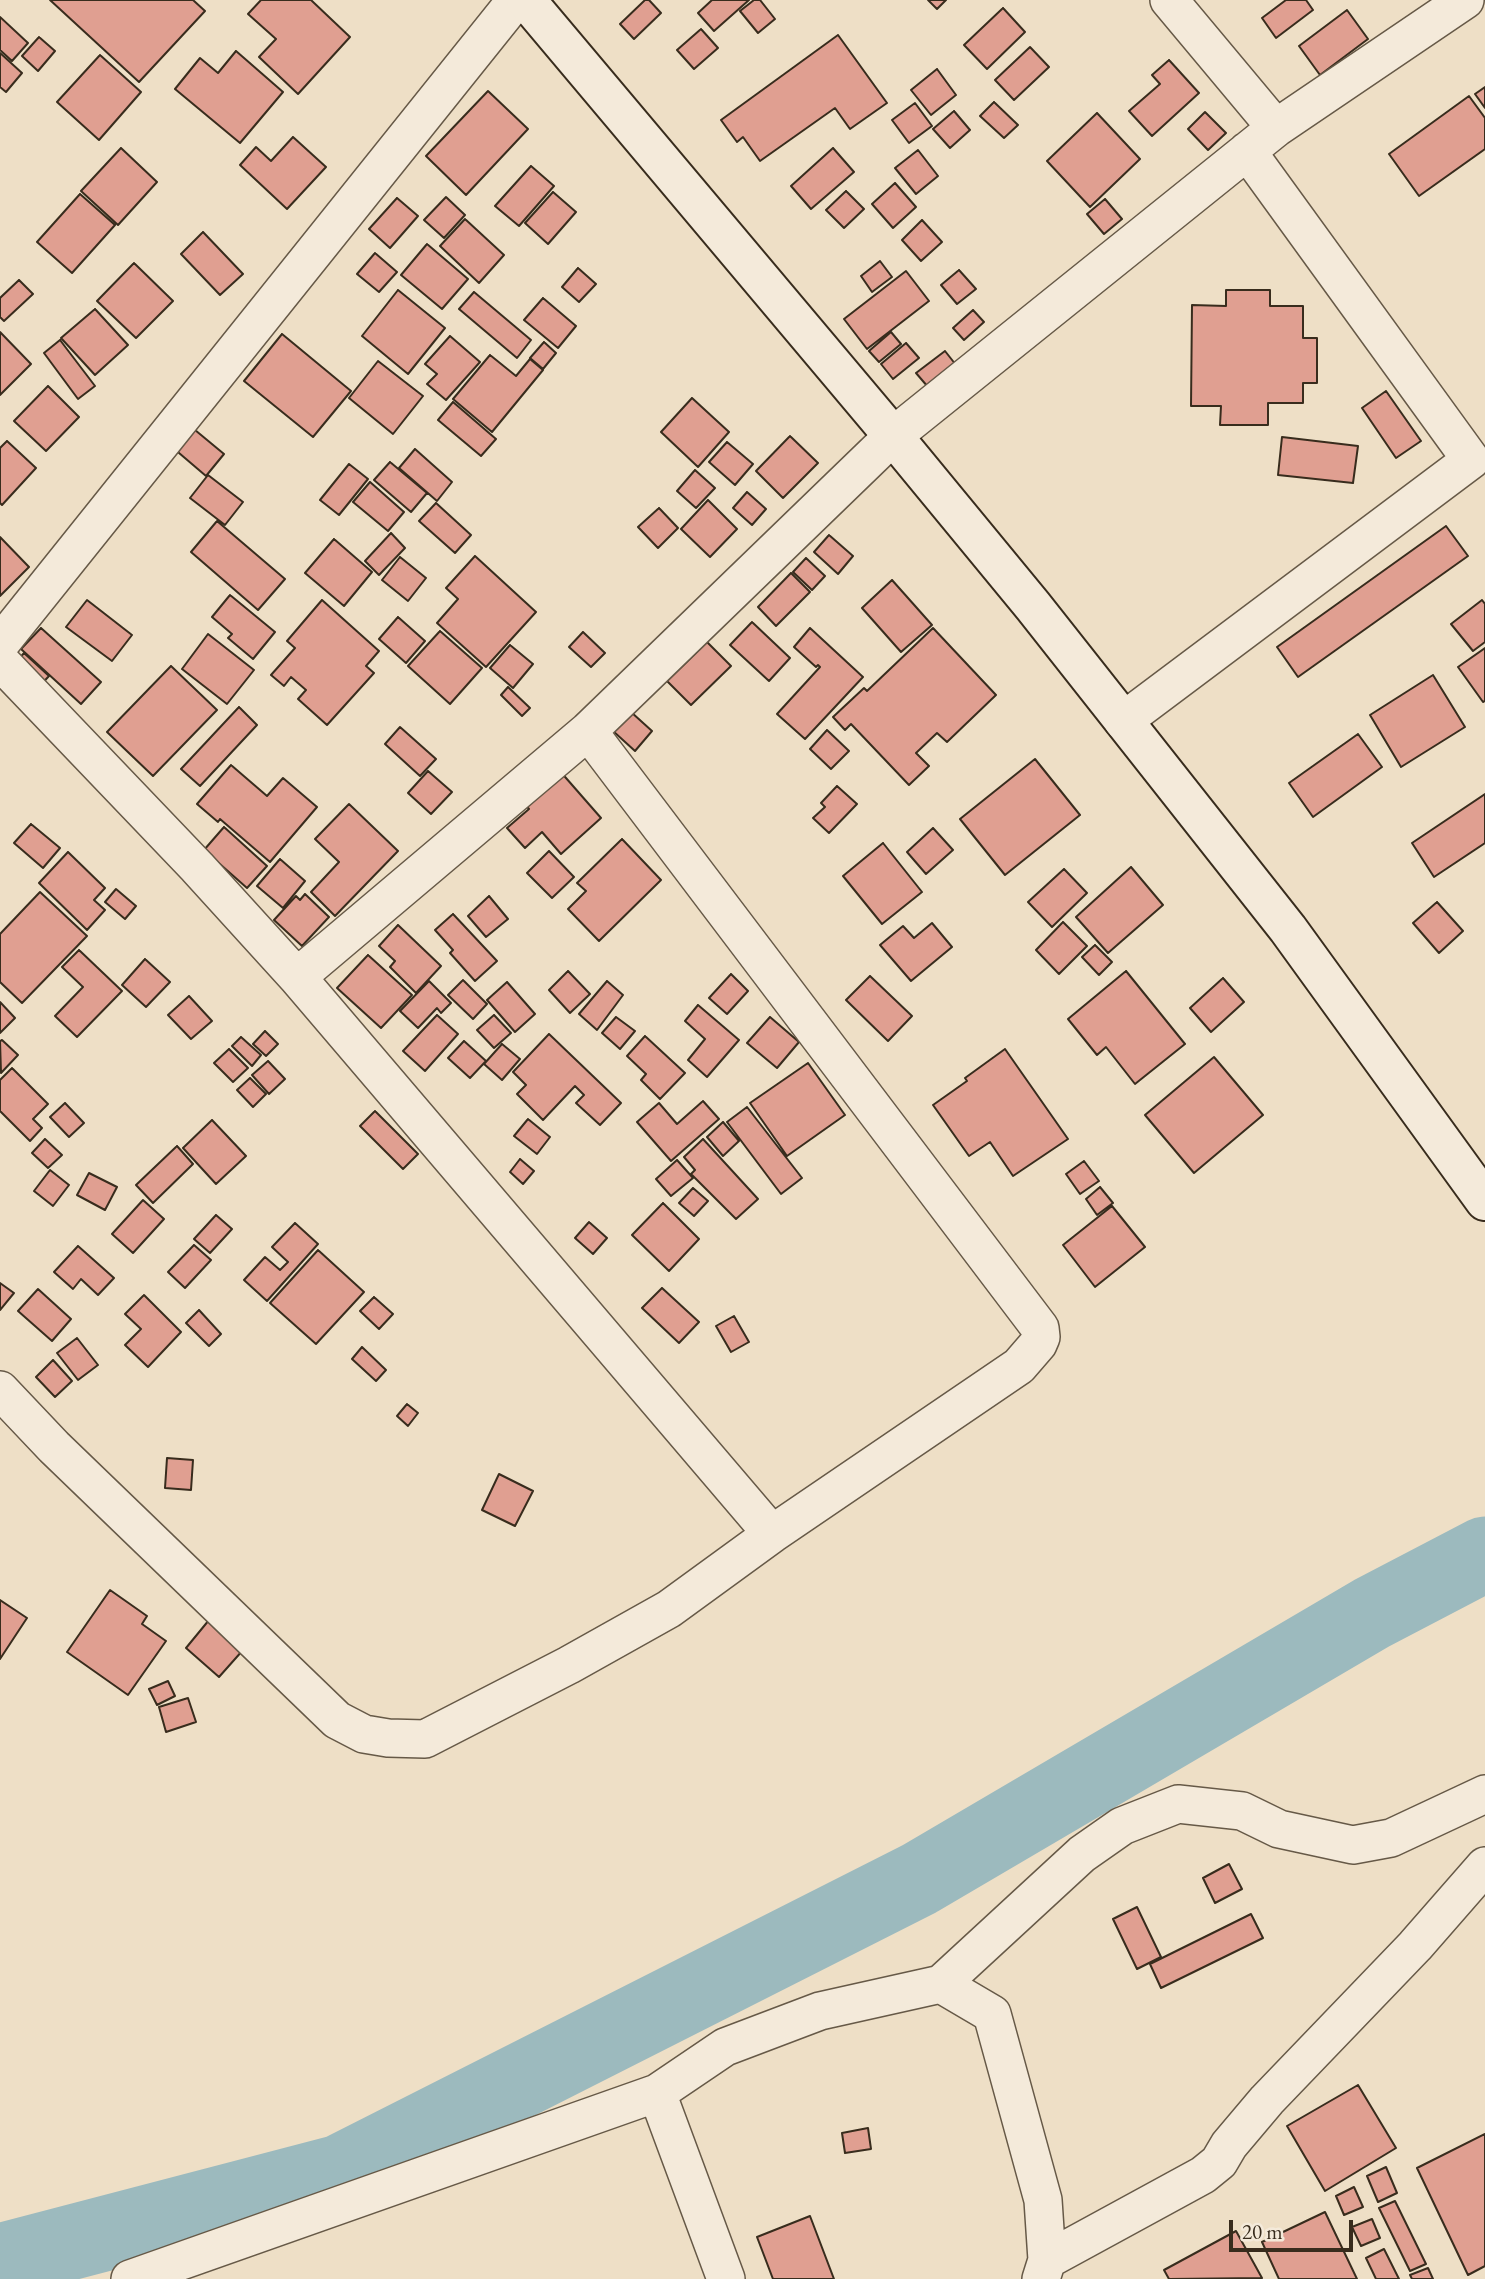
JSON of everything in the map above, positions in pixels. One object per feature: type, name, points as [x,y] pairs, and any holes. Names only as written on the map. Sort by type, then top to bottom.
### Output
[{"type":"street","points":[[0,644],[516,0]]},
{"type":"street","points":[[526,0],[1033,606],[1287,929],[1485,1201]]},
{"type":"street","points":[[1169,0],[1276,128]]},
{"type":"street","points":[[297,977],[588,731],[893,436],[1276,128],[1465,0]]},
{"type":"street","points":[[1123,721],[1480,464],[1247,151]]},
{"type":"street","points":[[0,662],[197,867],[297,977],[772,1534]]},
{"type":"street","points":[[0,1390],[54,1447],[337,1720],[364,1734],[425,1739],[569,1665],[669,1609],[772,1534],[1019,1366],[1038,1344],[1041,1337],[1040,1328],[588,731]]},
{"type":"street","points":[[130,2279],[657,2092],[725,2047],[820,2011],[941,1984],[1082,1854],[1122,1826],[1178,1804],[1242,1811],[1279,1829],[1353,1845],[1391,1838],[1485,1794]]},
{"type":"street","points":[[941,1984],[992,2014],[1043,2200],[1044,2269],[1203,2175],[1219,2162],[1267,2100],[1415,1946],[1485,1866]]},
{"type":"street","points":[[657,2092],[726,2279]]},
{"type":"building","points":[[50,0],[193,0],[205,11],[139,82]]},
{"type":"building","points":[[261,0],[311,0],[350,37],[298,94],[259,57],[276,39],[248,14]]},
{"type":"building","points":[[645,0],[649,0],[661,13],[634,39],[620,24]]},
{"type":"building","points":[[712,0],[749,0],[714,31],[698,13]]},
{"type":"building","points":[[754,0],[760,0],[775,19],[758,33],[740,11]]},
{"type":"building","points":[[928,0],[946,0],[937,9]]},
{"type":"building","points":[[1286,0],[1306,0],[1313,10],[1276,38],[1262,18]]},
{"type":"building","points":[[1003,8],[1025,32],[987,69],[964,45]]},
{"type":"building","points":[[1347,10],[1368,39],[1320,75],[1299,46]]},
{"type":"building","points":[[0,17],[28,43],[12,61],[0,50]]},
{"type":"building","points":[[701,29],[718,48],[694,69],[677,50]]},
{"type":"building","points":[[838,35],[887,103],[850,129],[835,108],[760,161],[743,137],[737,142],[721,120]]},
{"type":"building","points":[[39,37],[55,51],[38,71],[22,56]]},
{"type":"building","points":[[1030,47],[1049,67],[1014,100],[995,80]]},
{"type":"building","points":[[236,51],[283,92],[240,143],[175,89],[200,58],[218,73]]},
{"type":"building","points":[[0,53],[22,73],[6,92],[0,87]]},
{"type":"building","points":[[100,55],[141,92],[99,140],[57,102]]},
{"type":"building","points":[[1169,60],[1199,93],[1152,136],[1129,111],[1160,84],[1152,75]]},
{"type":"building","points":[[937,69],[956,95],[931,115],[911,90]]},
{"type":"building","points":[[1485,87],[1485,108],[1475,94]]},
{"type":"building","points":[[488,91],[528,129],[466,195],[426,156]]},
{"type":"building","points":[[1469,96],[1485,118],[1485,149],[1419,196],[1389,154]]},
{"type":"building","points":[[994,102],[1018,125],[1004,138],[980,116]]},
{"type":"building","points":[[915,103],[932,126],[909,143],[892,120]]},
{"type":"building","points":[[954,111],[970,130],[950,148],[933,129]]},
{"type":"building","points":[[1205,112],[1226,133],[1208,150],[1188,129]]},
{"type":"building","points":[[1097,113],[1140,159],[1090,207],[1047,161]]},
{"type":"building","points":[[293,137],[326,167],[287,209],[240,165],[256,147],[271,161]]},
{"type":"building","points":[[121,148],[157,182],[118,225],[81,191]]},
{"type":"building","points":[[833,148],[854,172],[811,209],[791,186]]},
{"type":"building","points":[[918,150],[938,176],[916,194],[895,168]]},
{"type":"building","points":[[531,166],[554,186],[519,226],[495,206]]},
{"type":"building","points":[[895,183],[916,207],[893,228],[872,204]]},
{"type":"building","points":[[846,191],[864,209],[844,228],[826,210]]},
{"type":"building","points":[[553,192],[576,212],[548,244],[525,223]]},
{"type":"building","points":[[80,194],[115,225],[72,273],[37,242]]},
{"type":"building","points":[[446,197],[465,215],[444,238],[424,220]]},
{"type":"building","points":[[397,198],[418,216],[390,248],[369,229]]},
{"type":"building","points":[[1105,199],[1122,219],[1104,234],[1087,214]]},
{"type":"building","points":[[465,219],[504,255],[479,283],[440,246]]},
{"type":"building","points":[[922,220],[942,242],[921,261],[902,240]]},
{"type":"building","points":[[203,232],[243,274],[220,295],[181,254]]},
{"type":"building","points":[[427,244],[468,279],[442,309],[401,275]]},
{"type":"building","points":[[375,253],[397,272],[379,292],[357,274]]},
{"type":"building","points":[[880,261],[892,277],[872,292],[861,276]]},
{"type":"building","points":[[134,263],[173,301],[136,338],[97,301]]},
{"type":"building","points":[[578,268],[596,284],[579,302],[562,287]]},
{"type":"building","points":[[959,270],[976,289],[957,304],[941,285]]},
{"type":"building","points":[[906,271],[929,301],[867,349],[844,319]]},
{"type":"building","points":[[19,280],[33,294],[4,321],[0,317],[0,298]]},
{"type":"building","points":[[398,290],[445,328],[408,374],[362,336]]},
{"type":"building","points":[[1226,290],[1270,290],[1270,306],[1303,306],[1303,338],[1317,338],[1317,383],[1303,383],[1303,403],[1268,403],[1268,425],[1220,425],[1221,406],[1191,406],[1192,305],[1226,306]]},
{"type":"building","points":[[474,292],[531,340],[517,358],[459,309]]},
{"type":"building","points":[[543,298],[576,326],[558,348],[524,320]]},
{"type":"building","points":[[95,309],[128,345],[95,375],[61,338]]},
{"type":"building","points":[[973,310],[984,322],[964,340],[953,328]]},
{"type":"building","points":[[0,332],[31,364],[0,395]]},
{"type":"building","points":[[891,332],[901,344],[879,362],[869,351]]},
{"type":"building","points":[[282,334],[351,391],[313,437],[244,381]]},
{"type":"building","points":[[450,336],[480,362],[446,400],[427,384],[437,374],[425,364]]},
{"type":"building","points":[[60,340],[95,386],[78,399],[44,353]]},
{"type":"building","points":[[544,342],[556,353],[543,369],[530,358]]},
{"type":"building","points":[[906,343],[919,358],[893,379],[881,364]]},
{"type":"building","points":[[945,351],[956,365],[928,387],[916,373]]},
{"type":"building","points":[[490,355],[516,376],[530,359],[543,370],[492,432],[453,399]]},
{"type":"building","points":[[378,361],[423,396],[393,434],[349,398]]},
{"type":"building","points":[[48,386],[79,417],[46,451],[14,421]]},
{"type":"building","points":[[1386,391],[1421,441],[1396,458],[1362,408]]},
{"type":"building","points":[[692,398],[729,432],[698,467],[661,432]]},
{"type":"building","points":[[453,402],[496,439],[481,456],[438,420]]},
{"type":"building","points":[[189,425],[224,454],[206,476],[172,447]]},
{"type":"building","points":[[790,436],[818,463],[783,498],[756,471]]},
{"type":"building","points":[[1282,437],[1358,446],[1353,483],[1278,475]]},
{"type":"building","points":[[7,441],[36,468],[2,505],[0,448]]},
{"type":"building","points":[[727,442],[753,464],[735,485],[709,462]]},
{"type":"building","points":[[415,449],[452,482],[437,501],[399,468]]},
{"type":"building","points":[[390,462],[427,493],[411,512],[374,480]]},
{"type":"building","points":[[349,464],[368,479],[339,515],[320,500]]},
{"type":"building","points":[[695,470],[715,488],[696,508],[677,491]]},
{"type":"building","points":[[208,475],[243,502],[225,525],[190,498]]},
{"type":"building","points":[[370,482],[404,512],[388,531],[353,502]]},
{"type":"building","points":[[747,492],[766,509],[752,525],[733,508]]},
{"type":"building","points":[[708,500],[737,529],[710,557],[681,529]]},
{"type":"building","points":[[436,503],[471,535],[455,553],[419,521]]},
{"type":"building","points":[[659,508],[678,528],[658,548],[638,527]]},
{"type":"building","points":[[217,521],[285,579],[258,610],[191,552]]},
{"type":"building","points":[[1446,526],[1468,556],[1298,677],[1277,647]]},
{"type":"building","points":[[391,533],[405,548],[379,575],[365,561]]},
{"type":"building","points":[[829,535],[853,556],[838,574],[814,552]]},
{"type":"building","points":[[0,537],[29,567],[0,596]]},
{"type":"building","points":[[334,539],[372,572],[344,606],[305,573]]},
{"type":"building","points":[[475,556],[536,612],[486,667],[437,623],[458,599],[446,588]]},
{"type":"building","points":[[400,557],[426,578],[408,601],[382,580]]},
{"type":"building","points":[[806,558],[825,576],[812,590],[793,572]]},
{"type":"building","points":[[791,573],[810,592],[776,626],[758,607]]},
{"type":"building","points":[[892,580],[932,625],[901,652],[862,608]]},
{"type":"building","points":[[230,595],[275,632],[253,659],[228,638],[232,634],[212,617]]},
{"type":"building","points":[[87,600],[132,635],[112,661],[66,627]]},
{"type":"building","points":[[322,600],[379,651],[366,666],[374,673],[327,725],[298,699],[306,690],[291,677],[284,686],[271,675],[295,648],[287,641]]},
{"type":"building","points":[[1482,600],[1485,604],[1485,642],[1473,651],[1451,624]]},
{"type":"building","points":[[398,617],[425,641],[406,663],[379,639]]},
{"type":"building","points":[[752,622],[790,658],[769,681],[730,645]]},
{"type":"building","points":[[41,628],[101,682],[81,704],[21,649]]},
{"type":"building","points":[[810,628],[863,677],[805,739],[777,714],[820,667],[816,667],[794,647]]},
{"type":"building","points":[[933,628],[996,695],[947,742],[937,733],[916,753],[929,766],[909,785],[851,724],[845,730],[833,717],[864,688],[867,691]]},
{"type":"building","points":[[440,631],[482,668],[450,704],[408,666]]},
{"type":"building","points":[[583,632],[605,653],[591,667],[569,647]]},
{"type":"building","points":[[208,634],[254,670],[227,704],[182,669]]},
{"type":"building","points":[[707,642],[731,666],[691,705],[667,681]]},
{"type":"building","points":[[510,645],[533,664],[513,688],[490,668]]},
{"type":"building","points":[[1485,648],[1485,701],[1483,702],[1458,667]]},
{"type":"building","points":[[24,653],[49,676],[36,690],[12,667]]},
{"type":"building","points":[[171,666],[217,710],[153,776],[107,732]]},
{"type":"building","points":[[1433,675],[1465,727],[1401,767],[1370,715]]},
{"type":"building","points":[[508,687],[530,708],[522,716],[501,695]]},
{"type":"building","points":[[239,707],[257,725],[200,786],[181,769]]},
{"type":"building","points":[[631,712],[652,731],[635,751],[613,731]]},
{"type":"building","points":[[400,727],[436,759],[420,776],[385,744]]},
{"type":"building","points":[[827,730],[849,751],[831,769],[810,749]]},
{"type":"building","points":[[1358,734],[1382,767],[1313,817],[1289,783]]},
{"type":"building","points":[[1035,759],[1080,815],[1005,875],[960,819]]},
{"type":"building","points":[[231,765],[267,796],[283,778],[317,807],[270,862],[220,819],[218,822],[197,804]]},
{"type":"building","points":[[559,770],[601,818],[561,854],[542,832],[525,848],[507,828],[529,809],[523,802]]},
{"type":"building","points":[[428,771],[452,792],[431,814],[408,793]]},
{"type":"building","points":[[837,786],[857,804],[829,833],[813,818],[825,807],[821,803]]},
{"type":"building","points":[[1485,794],[1485,843],[1434,877],[1412,843]]},
{"type":"building","points":[[349,804],[398,851],[335,916],[311,892],[339,862],[315,839]]},
{"type":"building","points":[[31,824],[60,848],[43,868],[14,843]]},
{"type":"building","points":[[224,827],[267,866],[247,888],[204,850]]},
{"type":"building","points":[[933,828],[953,850],[926,874],[907,852]]},
{"type":"building","points":[[622,839],[661,880],[599,941],[568,909],[586,891],[577,883]]},
{"type":"building","points":[[883,843],[922,892],[882,924],[843,876]]},
{"type":"building","points":[[549,851],[574,877],[552,898],[527,873]]},
{"type":"building","points":[[68,852],[105,888],[94,900],[105,910],[87,930],[39,883]]},
{"type":"building","points":[[280,859],[305,881],[283,908],[257,886]]},
{"type":"building","points":[[1131,867],[1163,905],[1108,953],[1076,917]]},
{"type":"building","points":[[1064,869],[1087,893],[1052,927],[1028,902]]},
{"type":"building","points":[[116,889],[136,906],[125,919],[105,902]]},
{"type":"building","points":[[40,892],[87,936],[22,1003],[0,982],[0,934]]},
{"type":"building","points":[[305,894],[329,917],[302,946],[274,920],[296,896],[300,900]]},
{"type":"building","points":[[489,896],[508,919],[486,937],[468,916]]},
{"type":"building","points":[[1437,902],[1463,931],[1439,953],[1413,923]]},
{"type":"building","points":[[453,914],[497,961],[475,981],[450,953],[453,950],[435,930]]},
{"type":"building","points":[[1063,922],[1087,946],[1059,974],[1036,950]]},
{"type":"building","points":[[932,923],[952,947],[911,981],[880,945],[903,926],[914,938]]},
{"type":"building","points":[[398,925],[441,966],[416,993],[390,967],[395,961],[379,946]]},
{"type":"building","points":[[1095,945],[1112,962],[1099,975],[1082,957]]},
{"type":"building","points":[[79,950],[122,991],[77,1037],[55,1016],[83,987],[62,967]]},
{"type":"building","points":[[368,955],[412,995],[381,1028],[337,988]]},
{"type":"building","points":[[145,959],[170,982],[146,1007],[122,985]]},
{"type":"building","points":[[568,971],[590,994],[570,1013],[549,990]]},
{"type":"building","points":[[1126,971],[1185,1044],[1135,1084],[1106,1047],[1097,1055],[1068,1019]]},
{"type":"building","points":[[731,974],[748,991],[727,1014],[709,998]]},
{"type":"building","points":[[870,976],[912,1016],[888,1041],[846,1000]]},
{"type":"building","points":[[1223,978],[1244,1002],[1211,1032],[1190,1008]]},
{"type":"building","points":[[463,980],[487,1004],[473,1019],[448,995]]},
{"type":"building","points":[[429,981],[451,1003],[441,1013],[437,1008],[418,1028],[400,1011]]},
{"type":"building","points":[[607,981],[623,995],[597,1030],[579,1014]]},
{"type":"building","points":[[507,982],[535,1014],[515,1032],[487,1000]]},
{"type":"building","points":[[189,996],[212,1021],[191,1039],[168,1015]]},
{"type":"building","points":[[0,1002],[15,1018],[0,1033]]},
{"type":"building","points":[[698,1005],[739,1040],[707,1077],[688,1060],[705,1039],[685,1021]]},
{"type":"building","points":[[437,1015],[458,1034],[425,1071],[403,1051]]},
{"type":"building","points":[[494,1015],[511,1033],[494,1048],[477,1030]]},
{"type":"building","points":[[616,1017],[635,1031],[620,1049],[602,1033]]},
{"type":"building","points":[[770,1017],[799,1042],[777,1068],[747,1043]]},
{"type":"building","points":[[265,1031],[278,1044],[266,1056],[253,1044]]},
{"type":"building","points":[[549,1034],[621,1103],[600,1125],[576,1103],[584,1095],[575,1086],[543,1120],[517,1094],[526,1085],[513,1072]]},
{"type":"building","points":[[645,1036],[685,1073],[660,1099],[641,1080],[646,1074],[627,1056]]},
{"type":"building","points":[[241,1037],[261,1055],[252,1066],[232,1046]]},
{"type":"building","points":[[0,1041],[18,1055],[1,1073]]},
{"type":"building","points":[[464,1041],[486,1061],[470,1078],[448,1058]]},
{"type":"building","points":[[502,1044],[520,1059],[502,1080],[484,1064]]},
{"type":"building","points":[[229,1049],[248,1068],[233,1082],[214,1063]]},
{"type":"building","points":[[1005,1049],[1068,1139],[1013,1176],[990,1142],[969,1156],[933,1105]]},
{"type":"building","points":[[1214,1057],[1263,1115],[1194,1173],[1145,1115]]},
{"type":"building","points":[[268,1061],[285,1079],[269,1094],[252,1075]]},
{"type":"building","points":[[808,1063],[845,1115],[787,1156],[750,1103]]},
{"type":"building","points":[[12,1068],[48,1104],[33,1119],[42,1128],[30,1141],[0,1111],[0,1080]]},
{"type":"building","points":[[250,1078],[266,1094],[253,1107],[237,1090]]},
{"type":"building","points":[[703,1101],[719,1119],[671,1161],[637,1122],[659,1103],[677,1124]]},
{"type":"building","points":[[65,1103],[84,1123],[69,1137],[50,1117]]},
{"type":"building","points":[[747,1107],[802,1178],[781,1194],[727,1122]]},
{"type":"building","points":[[375,1111],[418,1154],[403,1169],[360,1126]]},
{"type":"building","points":[[528,1119],[550,1137],[537,1154],[514,1136]]},
{"type":"building","points":[[212,1120],[246,1156],[216,1184],[183,1148]]},
{"type":"building","points":[[723,1122],[739,1141],[723,1156],[707,1137]]},
{"type":"building","points":[[45,1139],[62,1155],[48,1168],[32,1153]]},
{"type":"building","points":[[703,1139],[758,1199],[736,1219],[691,1174],[695,1170],[684,1157]]},
{"type":"building","points":[[177,1146],[193,1164],[153,1203],[136,1185]]},
{"type":"building","points":[[520,1159],[534,1171],[523,1184],[510,1172]]},
{"type":"building","points":[[677,1160],[693,1178],[671,1196],[656,1179]]},
{"type":"building","points":[[1084,1161],[1099,1181],[1080,1194],[1066,1174]]},
{"type":"building","points":[[50,1170],[69,1185],[53,1206],[34,1191]]},
{"type":"building","points":[[89,1173],[117,1187],[105,1210],[77,1195]]},
{"type":"building","points":[[1100,1187],[1113,1203],[1097,1215],[1086,1199]]},
{"type":"building","points":[[693,1188],[708,1201],[694,1216],[679,1203]]},
{"type":"building","points":[[143,1200],[164,1219],[133,1253],[112,1234]]},
{"type":"building","points":[[663,1203],[699,1239],[669,1271],[632,1235]]},
{"type":"building","points":[[1112,1206],[1145,1247],[1095,1287],[1063,1245]]},
{"type":"building","points":[[216,1215],[232,1229],[210,1253],[194,1239]]},
{"type":"building","points":[[589,1222],[607,1238],[593,1254],[575,1238]]},
{"type":"building","points":[[295,1223],[318,1244],[267,1301],[244,1280],[265,1257],[280,1270],[288,1262],[272,1247]]},
{"type":"building","points":[[194,1245],[211,1260],[185,1288],[168,1272]]},
{"type":"building","points":[[78,1246],[114,1278],[98,1295],[81,1279],[73,1289],[54,1272]]},
{"type":"building","points":[[318,1250],[364,1292],[316,1344],[270,1303]]},
{"type":"building","points":[[0,1283],[14,1293],[0,1310]]},
{"type":"building","points":[[662,1288],[699,1322],[679,1343],[642,1308]]},
{"type":"building","points":[[38,1289],[71,1319],[52,1341],[18,1311]]},
{"type":"building","points":[[144,1295],[181,1332],[148,1367],[125,1345],[141,1329],[125,1314]]},
{"type":"building","points":[[374,1297],[393,1314],[379,1329],[360,1311]]},
{"type":"building","points":[[199,1310],[221,1334],[209,1346],[186,1323]]},
{"type":"building","points":[[734,1316],[749,1342],[731,1352],[716,1326]]},
{"type":"building","points":[[77,1338],[98,1365],[78,1380],[57,1353]]},
{"type":"building","points":[[362,1347],[386,1370],[376,1381],[352,1359]]},
{"type":"building","points":[[53,1360],[72,1381],[55,1397],[36,1377]]},
{"type":"building","points":[[407,1404],[418,1413],[408,1426],[397,1416]]},
{"type":"building","points":[[167,1458],[193,1460],[191,1490],[165,1488]]},
{"type":"building","points":[[499,1474],[533,1491],[515,1526],[482,1510]]},
{"type":"building","points":[[110,1590],[147,1616],[142,1624],[166,1641],[128,1695],[67,1652]]},
{"type":"building","points":[[0,1600],[27,1618],[0,1659]]},
{"type":"building","points":[[209,1620],[243,1650],[219,1677],[186,1648]]},
{"type":"building","points":[[168,1681],[175,1696],[157,1705],[149,1689]]},
{"type":"building","points":[[188,1698],[196,1722],[166,1732],[159,1707]]},
{"type":"building","points":[[1229,1864],[1242,1889],[1215,1903],[1203,1878]]},
{"type":"building","points":[[1137,1907],[1161,1957],[1137,1969],[1113,1919]]},
{"type":"building","points":[[1251,1914],[1263,1938],[1161,1988],[1150,1964]]},
{"type":"building","points":[[1358,2085],[1396,2148],[1325,2191],[1287,2126]]},
{"type":"building","points":[[868,2128],[871,2149],[845,2153],[842,2133]]},
{"type":"building","points":[[1485,2134],[1485,2266],[1468,2275],[1417,2168]]},
{"type":"building","points":[[1386,2167],[1397,2193],[1378,2202],[1367,2176]]},
{"type":"building","points":[[1354,2187],[1363,2207],[1344,2215],[1336,2196]]},
{"type":"building","points":[[1395,2201],[1426,2264],[1410,2271],[1379,2208]]},
{"type":"building","points":[[1325,2212],[1357,2279],[1279,2279],[1262,2242]]},
{"type":"building","points":[[810,2216],[834,2279],[773,2279],[757,2237]]},
{"type":"building","points":[[1372,2219],[1380,2238],[1361,2246],[1352,2227]]},
{"type":"building","points":[[1236,2231],[1262,2278],[1169,2279],[1164,2270]]},
{"type":"building","points":[[1384,2249],[1399,2279],[1376,2279],[1366,2258]]},
{"type":"building","points":[[1428,2268],[1433,2279],[1412,2279],[1410,2275]]},
{"type":"waterway","points":[[0,2261],[340,2172],[919,1879],[1372,1613],[1485,1554]]}]
